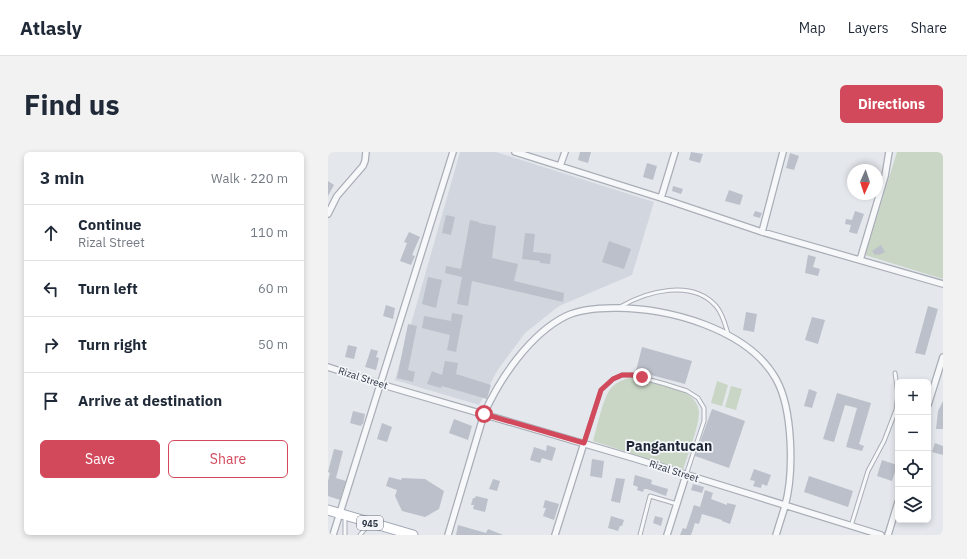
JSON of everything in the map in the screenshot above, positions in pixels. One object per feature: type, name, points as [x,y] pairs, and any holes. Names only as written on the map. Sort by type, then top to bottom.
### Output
[{"type":"main road","name":"945","points":[[328,510],[413,535]]},
{"type":"street","points":[[328,214],[337,196],[362,166],[365,161],[366,152]]},
{"type":"street","points":[[333,535],[342,515],[380,384],[453,152]]},
{"type":"street","points":[[515,152],[661,198],[762,232],[943,284]]},
{"type":"street","points":[[560,166],[565,152]]},
{"type":"street","points":[[661,198],[675,152]]},
{"type":"street","points":[[762,232],[783,152]]},
{"type":"street","points":[[860,260],[885,176],[889,152]]},
{"type":"street","points":[[448,535],[484,414],[492,395],[533,342],[551,326],[566,316],[582,311],[600,308],[656,311],[674,314],[709,326],[728,336],[754,353],[769,368],[776,380],[782,396],[786,414],[790,451],[785,506],[776,535]]},
{"type":"street","points":[[931,398],[940,375],[943,357]]},
{"type":"street","name":"Rizal Street","points":[[328,367],[380,384],[584,443],[881,535]]},
{"type":"street","points":[[555,535],[584,443]]},
{"type":"street","points":[[667,535],[686,475]]},
{"type":"street","points":[[888,535],[895,512]]},
{"type":"lane","points":[[619,308],[631,300],[658,292],[678,290],[696,293],[707,298],[716,306],[724,318],[728,336]]},
{"type":"lane","points":[[851,526],[868,471],[884,441],[896,410],[898,394],[895,373]]},
{"type":"lane","points":[[584,443],[601,390],[613,379],[622,375],[632,375],[665,384],[687,391],[698,398],[704,408],[704,422],[686,475]]},
{"type":"lane","points":[[640,535],[650,496],[677,504]]},
{"type":"lane","points":[[342,515],[345,535]]},
{"type":"lane","points":[[360,535],[370,523]]},
{"type":"shaded area","points":[[460,152],[496,152],[654,202],[632,275],[559,306],[525,333],[497,371],[479,405],[395,380]]},
{"type":"green space","points":[[897,152],[943,152],[943,279],[865,255]]},
{"type":"green space","points":[[632,377],[673,387],[691,397],[697,404],[699,413],[697,427],[683,470],[593,441],[603,405],[609,391],[617,383]]},
{"type":"green space","points":[[717,381],[728,385],[722,406],[711,403]]},
{"type":"green space","points":[[731,386],[742,389],[736,410],[725,407]]},
{"type":"building","points":[[580,152],[591,152],[588,163],[578,160]]},
{"type":"building","points":[[691,152],[703,154],[700,163],[689,160]]},
{"type":"building","points":[[790,153],[799,156],[794,170],[786,168]]},
{"type":"building","points":[[647,163],[657,166],[653,180],[643,177]]},
{"type":"building","points":[[328,181],[334,185],[328,196]]},
{"type":"building","points":[[673,186],[683,189],[681,194],[672,191]]},
{"type":"building","points":[[729,190],[743,195],[740,205],[725,201]]},
{"type":"building","points":[[755,211],[762,213],[760,218],[753,216]]},
{"type":"building","points":[[855,211],[864,214],[857,234],[849,232],[851,225],[845,224],[846,219],[852,220]]},
{"type":"building","points":[[446,215],[455,217],[451,235],[442,233]]},
{"type":"building","points":[[470,220],[496,226],[492,258],[518,264],[514,281],[564,293],[563,302],[472,281],[468,306],[457,304],[462,277],[445,273],[446,266],[461,269]]},
{"type":"building","points":[[409,232],[420,237],[412,255],[415,256],[411,265],[400,261],[407,243],[404,242]]},
{"type":"building","points":[[525,233],[535,234],[533,252],[551,254],[550,264],[522,259]]},
{"type":"building","points":[[609,241],[631,249],[624,269],[602,262]]},
{"type":"building","points":[[881,245],[885,252],[875,255],[872,251]]},
{"type":"building","points":[[808,255],[816,257],[813,267],[820,269],[818,276],[805,273]]},
{"type":"building","points":[[428,277],[442,280],[436,308],[422,304]]},
{"type":"building","points":[[386,305],[395,308],[393,319],[383,316]]},
{"type":"building","points":[[928,306],[938,309],[925,355],[915,353]]},
{"type":"building","points":[[746,312],[757,314],[754,332],[743,330]]},
{"type":"building","points":[[452,313],[463,315],[456,352],[447,350],[450,335],[422,328],[424,316],[451,321]]},
{"type":"building","points":[[812,317],[825,320],[818,344],[805,340]]},
{"type":"building","points":[[408,324],[417,326],[408,370],[415,372],[413,382],[397,378]]},
{"type":"building","points":[[348,345],[357,347],[354,359],[345,357]]},
{"type":"building","points":[[642,347],[692,361],[685,384],[636,371]]},
{"type":"building","points":[[371,349],[378,351],[376,357],[379,358],[376,370],[365,367]]},
{"type":"building","points":[[445,361],[458,363],[456,374],[491,385],[487,399],[442,386],[441,388],[427,384],[432,371],[442,375]]},
{"type":"building","points":[[809,389],[817,392],[812,408],[804,406]]},
{"type":"building","points":[[837,393],[871,403],[859,444],[864,446],[862,451],[846,447],[857,408],[845,405],[834,442],[823,439]]},
{"type":"building","points":[[943,401],[943,429],[936,429],[938,411]]},
{"type":"building","points":[[712,409],[745,421],[729,468],[695,456]]},
{"type":"building","points":[[353,411],[365,414],[363,424],[361,426],[350,423]]},
{"type":"building","points":[[454,419],[472,426],[468,440],[449,433]]},
{"type":"building","points":[[382,423],[392,427],[387,442],[377,439]]},
{"type":"building","points":[[935,443],[943,446],[943,455],[932,452]]},
{"type":"building","points":[[547,445],[556,448],[552,461],[542,458],[540,463],[530,460],[534,447],[546,451]]},
{"type":"building","points":[[334,449],[343,451],[336,478],[346,481],[340,500],[328,496],[328,481],[330,473],[328,472]]},
{"type":"building","points":[[592,459],[604,461],[602,478],[590,476]]},
{"type":"building","points":[[882,460],[895,464],[895,471],[892,481],[877,476]]},
{"type":"building","points":[[754,469],[771,475],[767,486],[762,484],[761,488],[753,486],[755,481],[750,480]]},
{"type":"building","points":[[635,475],[652,480],[651,484],[668,489],[666,496],[647,489],[644,489],[643,492],[637,490],[638,487],[633,485]]},
{"type":"building","points":[[809,476],[853,491],[848,507],[804,492]]},
{"type":"building","points":[[389,477],[401,480],[402,478],[425,479],[444,491],[439,509],[425,517],[402,511],[395,496],[397,490],[386,486]]},
{"type":"building","points":[[616,478],[625,479],[620,503],[611,501]]},
{"type":"building","points":[[493,479],[500,481],[497,491],[489,489]]},
{"type":"building","points":[[693,484],[704,487],[702,493],[691,490]]},
{"type":"building","points":[[705,490],[713,493],[711,499],[727,505],[727,503],[736,505],[730,524],[702,514],[699,524],[695,523],[691,535],[680,535],[683,528],[686,529],[694,505],[700,507]]},
{"type":"building","points":[[476,496],[488,499],[485,512],[473,509],[474,505],[471,505],[473,498]]},
{"type":"building","points":[[545,500],[559,504],[554,520],[543,516],[546,508],[543,508]]},
{"type":"building","points":[[611,516],[624,520],[618,531],[608,528]]},
{"type":"building","points":[[655,516],[663,518],[661,526],[653,523]]},
{"type":"building","points":[[458,525],[486,533],[488,529],[503,535],[456,535]]},
{"type":"district","name":"Pangantucan","points":[[669,446]]},
{"type":"route","points":[[484,414],[584,443],[601,390],[613,379],[622,375],[642,377]]}]
